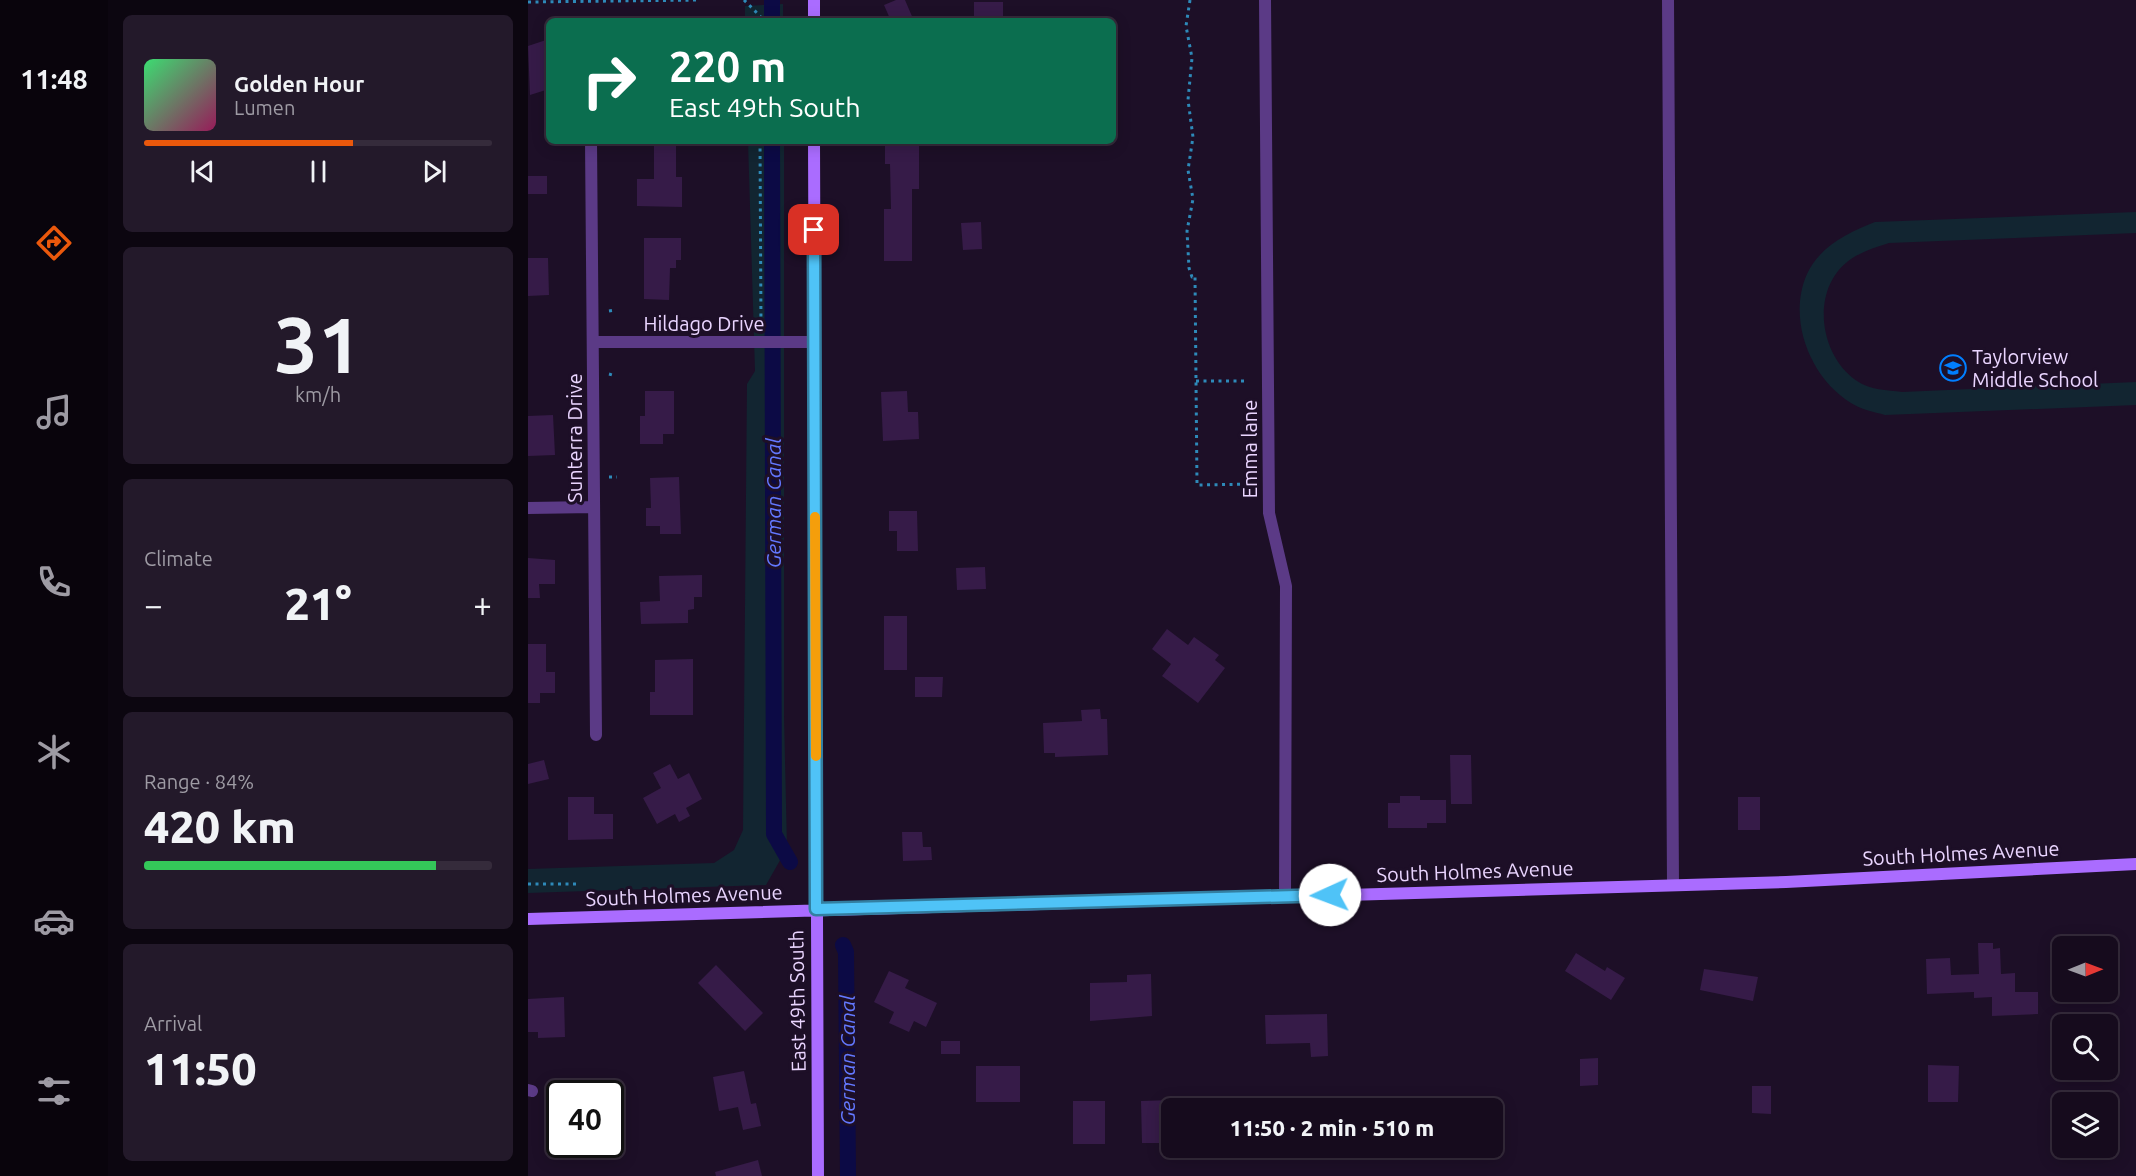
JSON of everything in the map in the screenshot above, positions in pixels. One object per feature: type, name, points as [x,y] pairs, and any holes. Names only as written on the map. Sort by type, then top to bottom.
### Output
[{"type":"street","points":[[814,0],[814,18]]},
{"type":"street","name":"Emma lane","points":[[1265,0],[1269,513],[1286,586],[1285,896]]},
{"type":"street","points":[[1668,0],[1673,885]]},
{"type":"street","name":"Sunterra Drive","points":[[591,144],[596,735]]},
{"type":"street","name":"East 49th South","points":[[814,144],[818,1176]]},
{"type":"street","name":"Hildago Drive","points":[[593,342],[815,342]]},
{"type":"street","points":[[528,508],[594,507]]},
{"type":"street","name":"South Holmes Avenue","points":[[528,919],[1673,885],[2136,864]]},
{"type":"path","points":[[528,2],[700,0]]},
{"type":"path","points":[[744,0],[760,18]]},
{"type":"path","points":[[1190,0],[1186,26],[1192,58],[1188,100],[1193,137],[1188,170],[1193,199],[1186,231],[1189,268],[1192,276],[1195,276],[1197,485],[1260,485]]},
{"type":"path","points":[[760,144],[761,343]]},
{"type":"path","points":[[609,311],[615,310]]},
{"type":"path","points":[[609,374],[616,376]]},
{"type":"path","points":[[1196,381],[1244,381]]},
{"type":"path","points":[[609,477],[617,477]]},
{"type":"path","points":[[528,884],[576,884]]},
{"type":"shaded area","points":[[783,4],[783,18],[745,18],[745,6]]},
{"type":"shaded area","points":[[748,144],[784,144],[784,716],[787,848],[766,885],[528,893],[528,869],[714,863],[734,850],[743,830],[747,384],[755,371]]},
{"type":"shaded area","points":[[2136,212],[2136,233],[1889,243],[1874,248],[1851,259],[1838,271],[1829,286],[1824,321],[1827,338],[1834,355],[1844,369],[1857,381],[1873,388],[1902,392],[2136,382],[2136,405],[1885,415],[1855,405],[1837,392],[1824,379],[1806,346],[1801,328],[1800,310],[1801,291],[1807,274],[1819,255],[1827,248],[1845,235],[1865,226],[1875,222]]},
{"type":"building","points":[[896,0],[905,0],[913,18],[890,18],[884,5]]},
{"type":"building","points":[[974,2],[1003,2],[1003,18],[974,18]]},
{"type":"building","points":[[546,40],[546,90],[530,95],[528,46]]},
{"type":"building","points":[[885,144],[919,144],[919,189],[912,189],[912,261],[884,261],[884,209],[891,209],[890,164],[885,164]]},
{"type":"building","points":[[654,145],[676,145],[676,177],[682,177],[682,207],[637,206],[637,179],[654,179]]},
{"type":"building","points":[[528,176],[547,176],[547,194],[528,194]]},
{"type":"building","points":[[981,222],[982,249],[963,250],[961,223]]},
{"type":"building","points":[[644,238],[681,238],[681,260],[676,260],[676,268],[670,268],[669,300],[644,299]]},
{"type":"building","points":[[528,258],[548,258],[549,295],[528,296]]},
{"type":"building","points":[[645,391],[674,391],[674,434],[663,434],[663,444],[640,444],[640,416],[645,416]]},
{"type":"building","points":[[907,391],[908,412],[918,412],[919,439],[883,441],[881,392]]},
{"type":"building","points":[[553,415],[555,455],[528,456],[528,416]]},
{"type":"building","points":[[679,477],[681,534],[660,534],[660,526],[646,526],[646,508],[651,508],[650,478]]},
{"type":"building","points":[[889,511],[917,511],[918,551],[897,551],[897,531],[889,531]]},
{"type":"building","points":[[528,558],[555,560],[555,584],[539,584],[540,598],[528,598]]},
{"type":"building","points":[[985,567],[986,589],[957,590],[956,568]]},
{"type":"building","points":[[702,575],[702,597],[694,597],[694,609],[688,610],[688,623],[641,624],[640,602],[660,601],[659,576]]},
{"type":"building","points":[[884,616],[907,616],[907,670],[884,670]]},
{"type":"building","points":[[1167,629],[1188,645],[1194,637],[1219,655],[1215,660],[1225,668],[1198,703],[1162,676],[1171,664],[1152,649]]},
{"type":"building","points":[[528,644],[546,644],[546,672],[555,672],[555,693],[540,693],[540,703],[528,703]]},
{"type":"building","points":[[693,659],[693,715],[650,715],[650,692],[655,692],[655,660]]},
{"type":"building","points":[[915,677],[943,677],[942,697],[915,697]]},
{"type":"building","points":[[1100,709],[1101,719],[1107,719],[1108,755],[1055,757],[1055,753],[1044,753],[1043,723],[1082,721],[1081,710]]},
{"type":"building","points":[[1450,755],[1471,755],[1472,804],[1451,804]]},
{"type":"building","points":[[544,760],[549,779],[528,784],[528,764]]},
{"type":"building","points":[[670,764],[678,779],[689,773],[702,799],[686,808],[690,816],[679,822],[675,814],[657,824],[643,798],[661,788],[653,773]]},
{"type":"building","points":[[1400,796],[1420,796],[1420,800],[1446,800],[1446,823],[1427,823],[1427,828],[1388,828],[1388,803],[1400,803]]},
{"type":"building","points":[[568,797],[594,797],[594,814],[613,814],[613,839],[568,840]]},
{"type":"building","points":[[1738,797],[1760,797],[1760,830],[1738,830]]},
{"type":"building","points":[[902,832],[922,832],[923,847],[931,847],[932,860],[903,861]]},
{"type":"building","points":[[1978,943],[1993,943],[1993,949],[2000,948],[2001,974],[2015,973],[2015,992],[2038,992],[2038,1014],[1992,1016],[1992,997],[1974,998],[1974,992],[1927,994],[1926,959],[1950,958],[1951,975],[1979,974]]},
{"type":"building","points":[[1576,953],[1605,971],[1607,967],[1625,978],[1611,1000],[1565,971]]},
{"type":"building","points":[[716,965],[763,1013],[745,1031],[698,983]]},
{"type":"building","points":[[1704,969],[1758,977],[1753,1001],[1700,990]]},
{"type":"building","points":[[889,971],[909,980],[905,988],[937,1003],[926,1027],[914,1021],[909,1032],[889,1023],[894,1012],[874,1002]]},
{"type":"building","points":[[1151,974],[1152,1016],[1090,1021],[1090,983],[1127,982],[1127,975]]},
{"type":"building","points":[[564,997],[565,1037],[538,1038],[538,1032],[528,1032],[528,999]]},
{"type":"building","points":[[1327,1014],[1328,1056],[1311,1057],[1310,1043],[1266,1044],[1265,1015]]},
{"type":"building","points":[[941,1041],[960,1041],[960,1054],[941,1054]]},
{"type":"building","points":[[1598,1058],[1598,1085],[1580,1086],[1580,1059]]},
{"type":"building","points":[[1928,1065],[1959,1066],[1958,1102],[1928,1102]]},
{"type":"building","points":[[976,1066],[1020,1066],[1020,1102],[976,1102]]},
{"type":"building","points":[[744,1071],[751,1104],[756,1103],[761,1126],[743,1130],[738,1107],[719,1111],[713,1077]]},
{"type":"building","points":[[1752,1086],[1771,1086],[1771,1114],[1752,1113]]},
{"type":"building","points":[[1161,1100],[1161,1143],[1142,1143],[1141,1101]]},
{"type":"building","points":[[1073,1101],[1105,1101],[1105,1144],[1073,1144]]},
{"type":"building","points":[[758,1160],[762,1176],[716,1176],[715,1172]]},
{"type":"waterway","name":"German Canal","points":[[772,0],[772,18]]},
{"type":"waterway","name":"German Canal","points":[[772,144],[774,834],[790,862]]},
{"type":"waterway","name":"German Canal","points":[[843,945],[846,952],[848,1176]]},
{"type":"slow traffic","points":[[815,517],[816,756]]},
{"type":"place","name":"Taylorview Middle School","points":[[1953,368]]},
{"type":"route","points":[[814,230],[816,909],[1330,895]]}]
